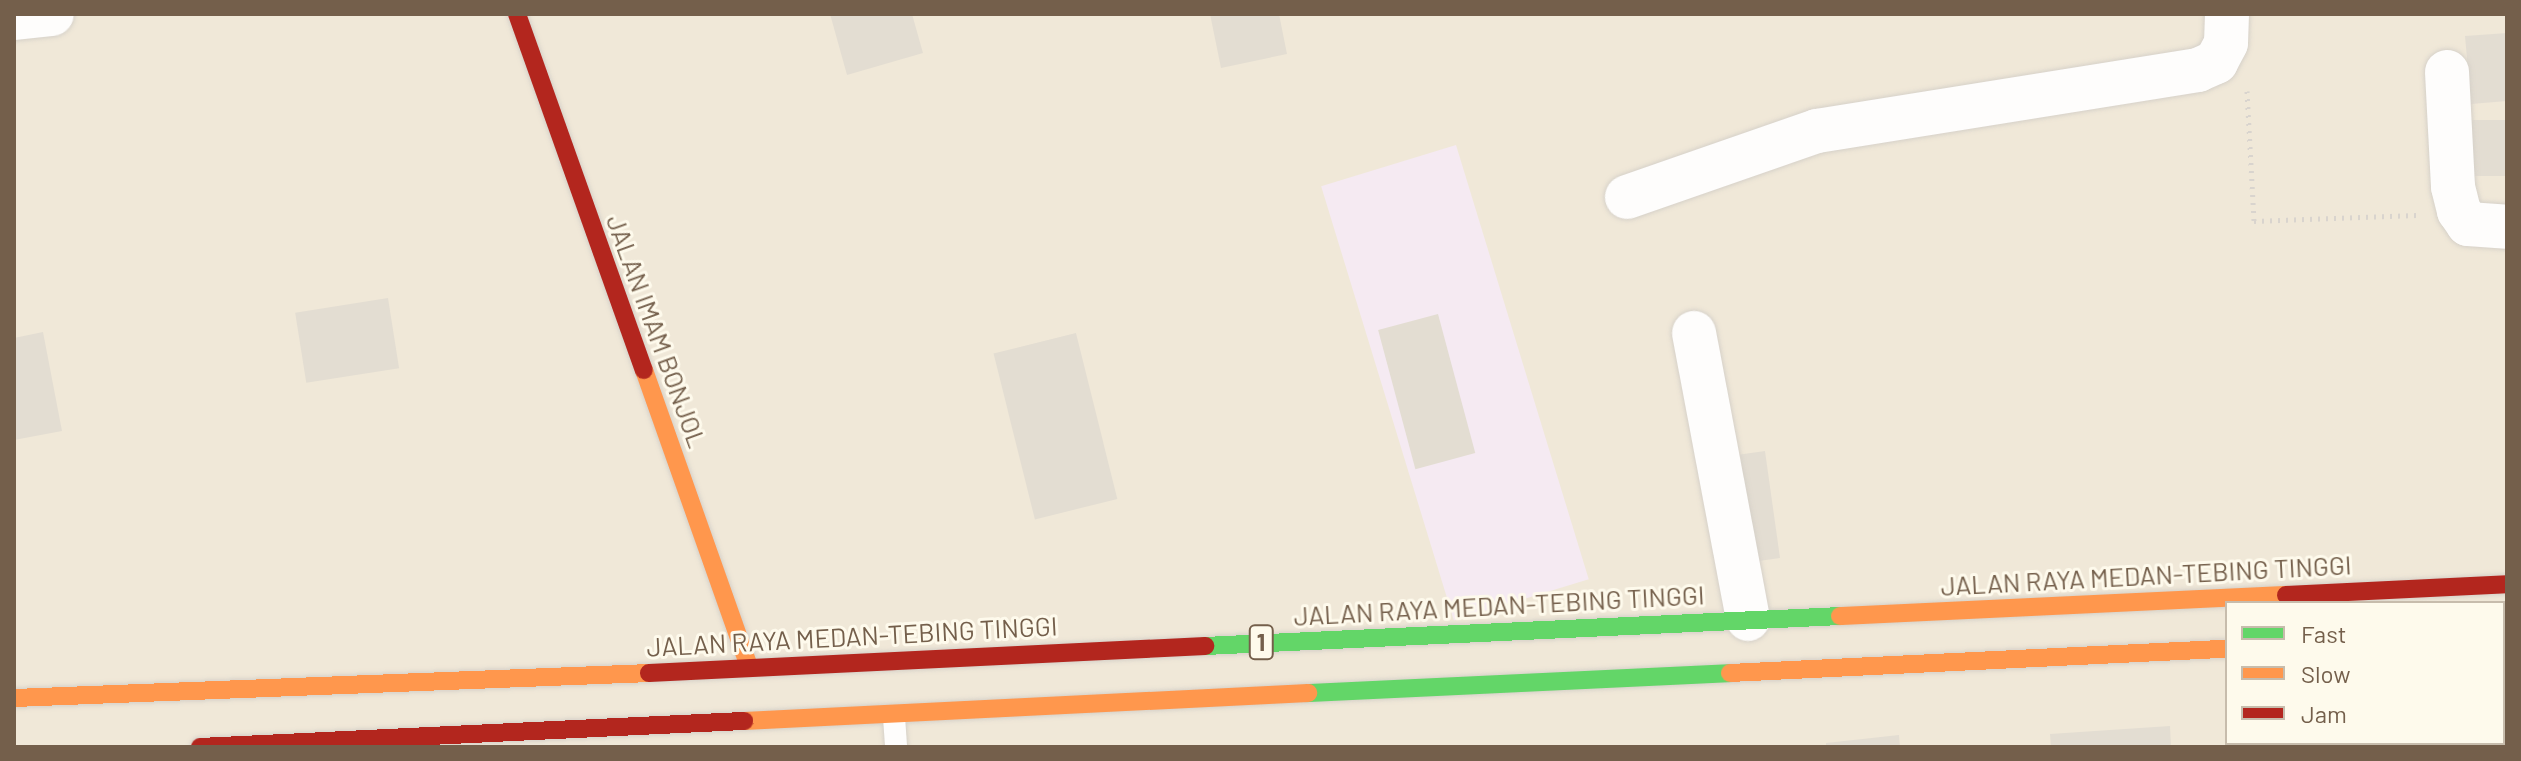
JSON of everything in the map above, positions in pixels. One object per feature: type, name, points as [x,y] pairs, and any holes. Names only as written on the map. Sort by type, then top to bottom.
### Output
[{"type":"main road","name":"JALAN IMAM BONJOL","points":[[517,14],[749,666]]},
{"type":"main road","name":"JALAN RAYA MEDAN-TEBING TINGGI","points":[[14,698],[229,706],[749,666],[2507,584]]},
{"type":"main road","name":"1","points":[[200,747],[894,717],[2225,649]]},
{"type":"main road","points":[[1047,652],[1051,709]]},
{"type":"main road","points":[[228,746],[229,706]]},
{"type":"street","points":[[14,18],[52,14]]},
{"type":"street","points":[[1627,197],[1817,131],[2198,70],[2216,62],[2226,29]]},
{"type":"street","points":[[2447,72],[2453,187],[2459,211],[2468,224],[2507,227]]},
{"type":"street","points":[[1694,333],[1748,619]]},
{"type":"lane","points":[[894,717],[896,747]]},
{"type":"path","points":[[2226,29],[2246,83],[2254,221],[2339,214],[2447,216],[2459,211]]},
{"type":"shaded area","points":[[14,14],[2507,14],[2507,747],[14,747]]},
{"type":"shaded area","points":[[1456,145],[1589,579],[1454,620],[1321,186]]},
{"type":"building","points":[[830,14],[912,14],[923,53],[847,75]]},
{"type":"building","points":[[1210,14],[1279,14],[1287,54],[1221,68]]},
{"type":"building","points":[[2507,33],[2507,101],[2471,104],[2465,36]]},
{"type":"building","points":[[2468,120],[2507,120],[2507,176],[2468,176]]},
{"type":"building","points":[[388,298],[399,368],[306,383],[295,313]]},
{"type":"building","points":[[1438,314],[1475,453],[1415,469],[1378,330]]},
{"type":"building","points":[[43,332],[62,431],[14,440],[14,338]]},
{"type":"building","points":[[1076,333],[1117,499],[1035,519],[994,354]]},
{"type":"building","points":[[1765,451],[1780,558],[1755,561],[1740,454]]},
{"type":"building","points":[[2170,726],[2171,747],[2051,747],[2050,734]]},
{"type":"building","points":[[1899,735],[1900,747],[1826,747],[1826,743]]},
{"type":"building","points":[[2240,745],[2396,745],[2396,747]]},
{"type":"traffic: fast","points":[[1205,646],[1840,616]]},
{"type":"traffic: fast","points":[[1308,693],[1730,673]]},
{"type":"traffic: slow","points":[[644,370],[749,666]]},
{"type":"traffic: slow","points":[[1840,616],[2286,595]]},
{"type":"traffic: slow","points":[[1730,673],[2225,649]]},
{"type":"traffic: slow","points":[[14,698],[649,673]]},
{"type":"traffic: slow","points":[[744,721],[1308,693]]},
{"type":"traffic: jam","points":[[517,14],[644,370]]},
{"type":"traffic: jam","points":[[2286,595],[2507,584]]},
{"type":"traffic: jam","points":[[649,673],[1205,646]]},
{"type":"traffic: jam","points":[[200,747],[744,721]]}]
